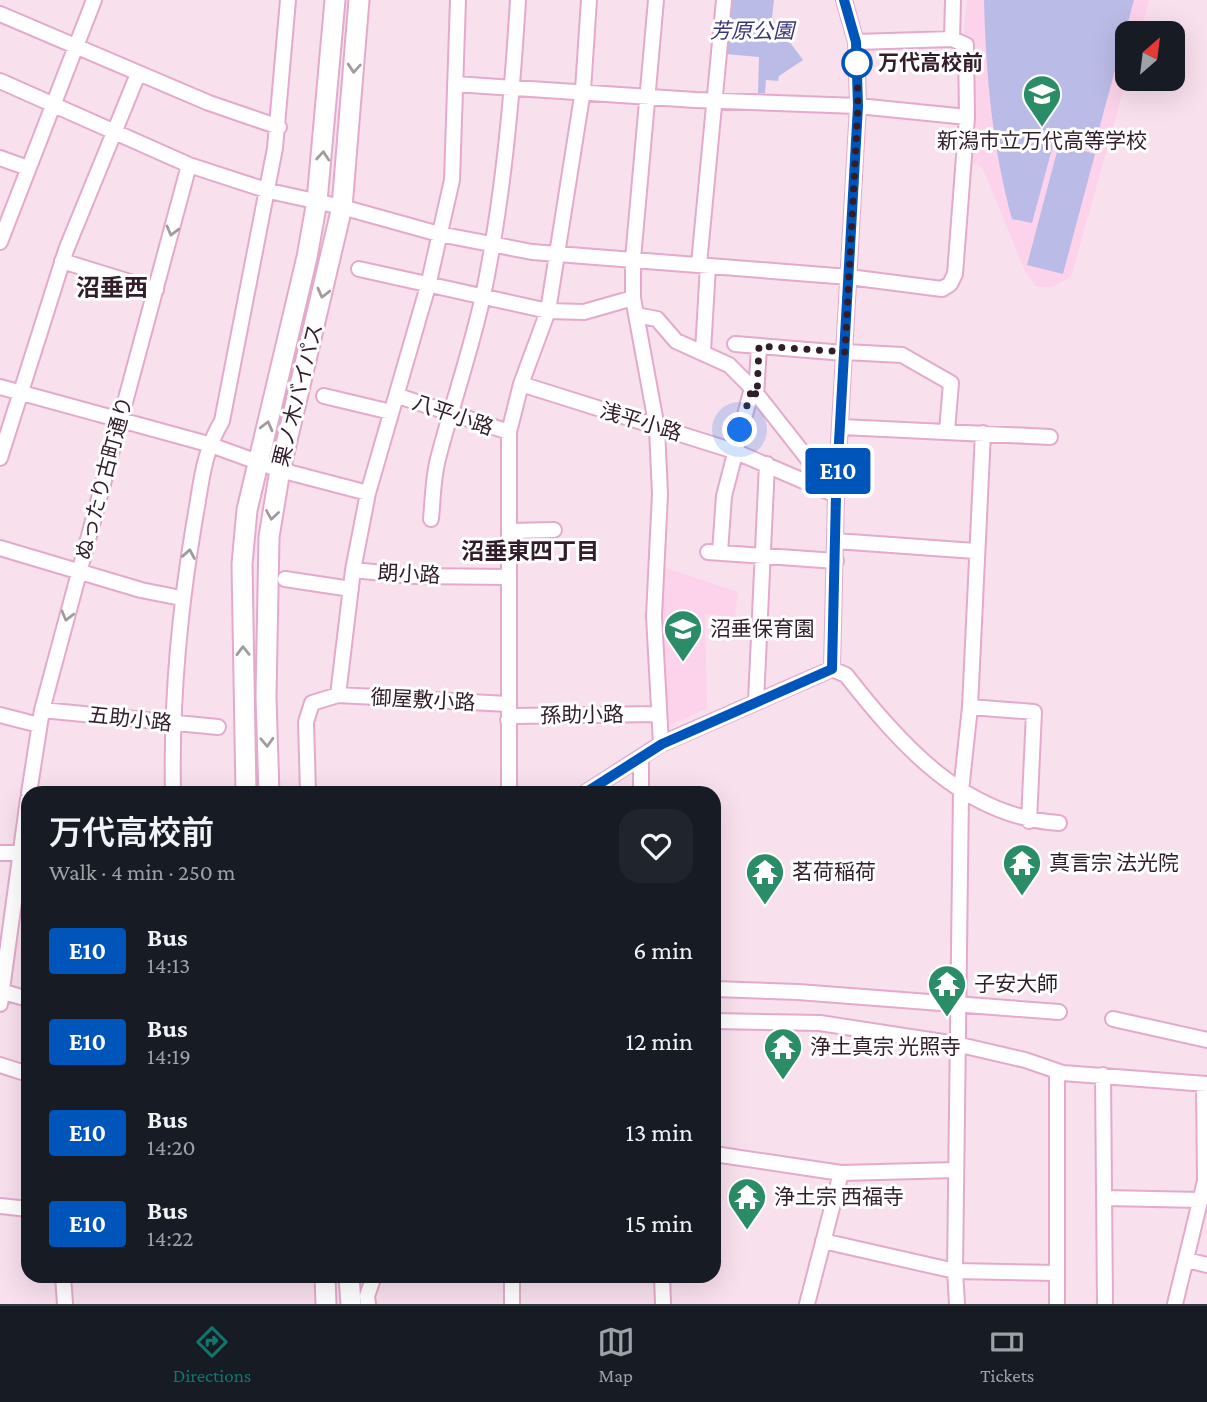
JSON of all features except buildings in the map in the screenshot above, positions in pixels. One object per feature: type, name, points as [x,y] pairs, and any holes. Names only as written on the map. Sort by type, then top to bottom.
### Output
[{"type":"main road","name":"栗ノ木バイパス","points":[[246,786],[242,564],[247,510],[307,257],[317,201],[335,0]]},
{"type":"main road","name":"栗ノ木バイパス","points":[[269,786],[266,564],[280,470],[342,207],[359,0]]},
{"type":"main road","points":[[323,1283],[326,1304]]},
{"type":"main road","points":[[350,1283],[351,1304]]},
{"type":"street","points":[[0,242],[94,0]]},
{"type":"street","points":[[173,786],[171,724],[181,598],[208,444],[222,421],[269,191],[279,127],[288,0]]},
{"type":"street","points":[[308,786],[306,722],[312,703],[338,695],[353,570],[368,494],[428,286],[452,180],[458,0]]},
{"type":"street","points":[[430,519],[438,457],[452,416],[482,298],[492,245],[513,86],[517,0]]},
{"type":"street","points":[[509,786],[509,432],[521,384],[548,311],[583,90],[589,0]]},
{"type":"street","points":[[656,0],[633,259],[636,315],[657,428],[660,494],[654,616],[658,714],[662,744]]},
{"type":"street","points":[[703,351],[704,265],[713,101],[724,0]]},
{"type":"street","points":[[832,669],[836,495],[842,427],[858,106],[856,42],[844,0]]},
{"type":"street","points":[[952,39],[953,0]]},
{"type":"street","points":[[0,14],[138,74],[279,127]]},
{"type":"street","points":[[0,81],[189,165],[269,191],[342,207],[439,234],[556,254],[849,277],[942,289],[950,284],[955,274],[967,117],[966,45],[952,39],[856,42]]},
{"type":"street","points":[[0,458],[62,261],[138,74]]},
{"type":"street","points":[[455,84],[583,90],[713,101],[858,106],[967,117]]},
{"type":"street","points":[[0,158],[28,168]]},
{"type":"street","name":"ぬったり古町通り","points":[[30,786],[42,710],[189,165]]},
{"type":"street","points":[[62,261],[156,290]]},
{"type":"street","points":[[359,269],[548,311],[584,312],[634,298]]},
{"type":"street","points":[[636,315],[657,319],[676,341],[729,365],[754,392],[836,495]]},
{"type":"street","points":[[735,344],[902,355],[951,383],[947,431]]},
{"type":"street","points":[[759,346],[754,392],[734,451],[714,552],[835,561]]},
{"type":"street","name":"浅平小路","points":[[521,384],[734,451],[836,495]]},
{"type":"street","points":[[0,387],[208,444],[280,470],[368,494]]},
{"type":"street","points":[[324,396],[391,412]]},
{"type":"street","name":"八平小路","points":[[398,397],[509,432]]},
{"type":"street","points":[[842,427],[1050,437]]},
{"type":"street","points":[[957,1304],[956,1005],[961,791],[970,707],[975,551],[983,433]]},
{"type":"street","points":[[756,701],[767,464]]},
{"type":"street","points":[[509,531],[554,530]]},
{"type":"street","points":[[836,541],[975,551]]},
{"type":"street","points":[[0,548],[141,590],[181,598]]},
{"type":"street","name":"朗小路","points":[[353,570],[414,576],[508,577]]},
{"type":"street","points":[[285,579],[351,589]]},
{"type":"street","points":[[596,786],[662,744],[832,669],[846,675],[910,749],[961,791],[1011,817],[1059,823]]},
{"type":"street","name":"御屋敷小路","points":[[338,695],[508,704]]},
{"type":"street","points":[[970,707],[1034,712],[1029,821]]},
{"type":"street","name":"五助小路","points":[[42,710],[218,727]]},
{"type":"street","name":"孫助小路","points":[[508,720],[512,716],[658,714]]},
{"type":"street","points":[[0,715],[39,725]]},
{"type":"street","points":[[641,757],[641,786]]},
{"type":"street","points":[[0,853],[21,853]]},
{"type":"street","points":[[21,869],[6,917],[2,998],[21,999]]},
{"type":"street","points":[[721,989],[1059,1012]]},
{"type":"street","points":[[1113,1019],[1207,1040]]},
{"type":"street","points":[[721,1021],[820,1023],[956,1044],[1025,1060],[1056,1071],[1205,1084],[1206,1181],[1175,1304]]},
{"type":"street","points":[[0,1065],[21,1072]]},
{"type":"street","points":[[1056,1071],[1057,1304]]},
{"type":"street","points":[[1103,1076],[1105,1304]]},
{"type":"street","points":[[721,1155],[841,1173],[956,1170]]},
{"type":"street","points":[[807,1304],[841,1173]]},
{"type":"street","points":[[1106,1198],[1200,1200]]},
{"type":"street","points":[[0,1206],[21,1208]]},
{"type":"street","points":[[823,1241],[955,1271],[1058,1273]]},
{"type":"street","points":[[1187,1260],[1207,1265]]},
{"type":"street","points":[[64,1283],[65,1304]]},
{"type":"street","points":[[368,1304],[367,1296],[372,1283]]},
{"type":"street","points":[[512,1283],[512,1304]]},
{"type":"street","points":[[662,1283],[663,1304]]},
{"type":"shaded area","name":"新潟市立万代高等学校","points":[[967,0],[1149,0],[1143,21],[1115,21],[1115,91],[1123,91],[1071,277],[1052,287],[1037,287],[1026,273],[982,167],[968,160],[975,96],[971,43],[964,34]]},
{"type":"shaded area","name":"沼垂保育園","points":[[663,567],[738,592],[735,617],[705,614],[707,708],[663,728],[658,618]]},
{"type":"green space","name":"芳原公園","points":[[729,0],[774,0],[772,18],[803,60],[779,76],[778,81],[766,80],[765,93],[758,93],[759,57],[725,54]]},
{"type":"green space","points":[[984,0],[1134,0],[1128,21],[1115,21],[1115,70],[1095,144],[1056,134],[1032,223],[1012,219],[999,165],[986,56]]},
{"type":"green space","points":[[1059,144],[1095,154],[1063,274],[1027,265]]},
{"type":"bus line","name":"E10","points":[[596,786],[662,744],[832,669],[836,495],[842,427],[858,106],[856,42],[844,0]]},
{"type":"place","name":"万代高校前","points":[[857,63]]},
{"type":"place","name":"新潟市立万代高等学校","points":[[1042,128]]},
{"type":"place","name":"沼垂保育園","points":[[683,663]]},
{"type":"place","name":"真言宗 法光院","points":[[1022,897]]},
{"type":"place","name":"茗荷稲荷","points":[[765,906]]},
{"type":"place","name":"子安大師","points":[[947,1018]]},
{"type":"place","name":"浄土真宗 光照寺","points":[[783,1081]]},
{"type":"place","name":"浄土宗 西福寺","points":[[747,1231]]},
{"type":"district","name":"沼垂西","points":[[112,287]]},
{"type":"district","name":"沼垂東四丁目","points":[[530,551]]},
{"type":"route","points":[[740,430],[752,388],[757,396],[759,346],[845,352],[858,106],[857,63]]}]
